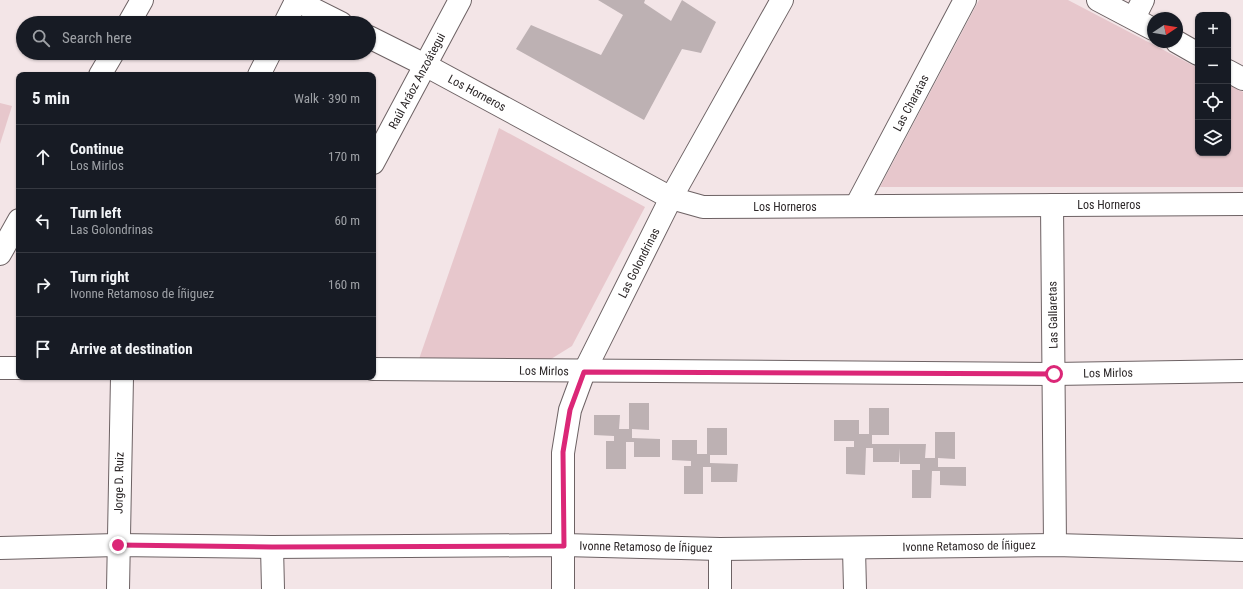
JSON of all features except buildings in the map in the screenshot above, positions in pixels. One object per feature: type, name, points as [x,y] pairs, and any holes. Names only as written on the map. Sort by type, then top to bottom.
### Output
[{"type":"street","points":[[134,16],[142,0]]},
{"type":"street","name":"Raúl Aráoz Anzoátegui","points":[[376,157],[460,0]]},
{"type":"street","name":"Las Golondrinas","points":[[563,589],[563,452],[570,410],[584,372],[671,198],[782,0]]},
{"type":"street","name":"Las Charatas","points":[[856,206],[965,0]]},
{"type":"street","points":[[1098,0],[1138,9],[1147,21]]},
{"type":"street","points":[[290,16],[301,2],[328,16]]},
{"type":"street","name":"Los Horneros","points":[[376,40],[425,65],[671,198],[703,207],[1243,204]]},
{"type":"street","points":[[1183,45],[1195,52]]},
{"type":"street","points":[[102,72],[109,60]]},
{"type":"street","points":[[260,72],[266,60]]},
{"type":"street","points":[[1231,73],[1243,79]]},
{"type":"street","name":"Las Gallaretas","points":[[1052,204],[1055,545]]},
{"type":"street","points":[[0,254],[16,225]]},
{"type":"street","points":[[0,368],[16,368]]},
{"type":"street","name":"Los Mirlos","points":[[376,369],[584,372],[1054,374],[1243,371]]},
{"type":"street","name":"Jorge D. Ruiz","points":[[118,589],[122,380]]},
{"type":"street","name":"Ivonne Retamoso de Íñiguez","points":[[0,548],[118,545],[272,547],[564,546],[720,549],[854,549],[1055,545],[1243,550]]},
{"type":"street","points":[[272,547],[273,589]]},
{"type":"street","points":[[720,549],[720,589]]},
{"type":"street","points":[[854,549],[854,589]]},
{"type":"shaded area","points":[[979,0],[1068,0],[1147,41],[1147,48],[1160,48],[1195,66],[1195,156],[1231,156],[1231,86],[1243,92],[1243,187],[880,187]]},
{"type":"shaded area","points":[[0,103],[12,106],[0,144]]},
{"type":"shaded area","points":[[499,128],[645,207],[572,346],[551,359],[418,362]]},
{"type":"route","points":[[118,545],[272,547],[564,546],[563,452],[570,410],[584,372],[1054,374]]}]
